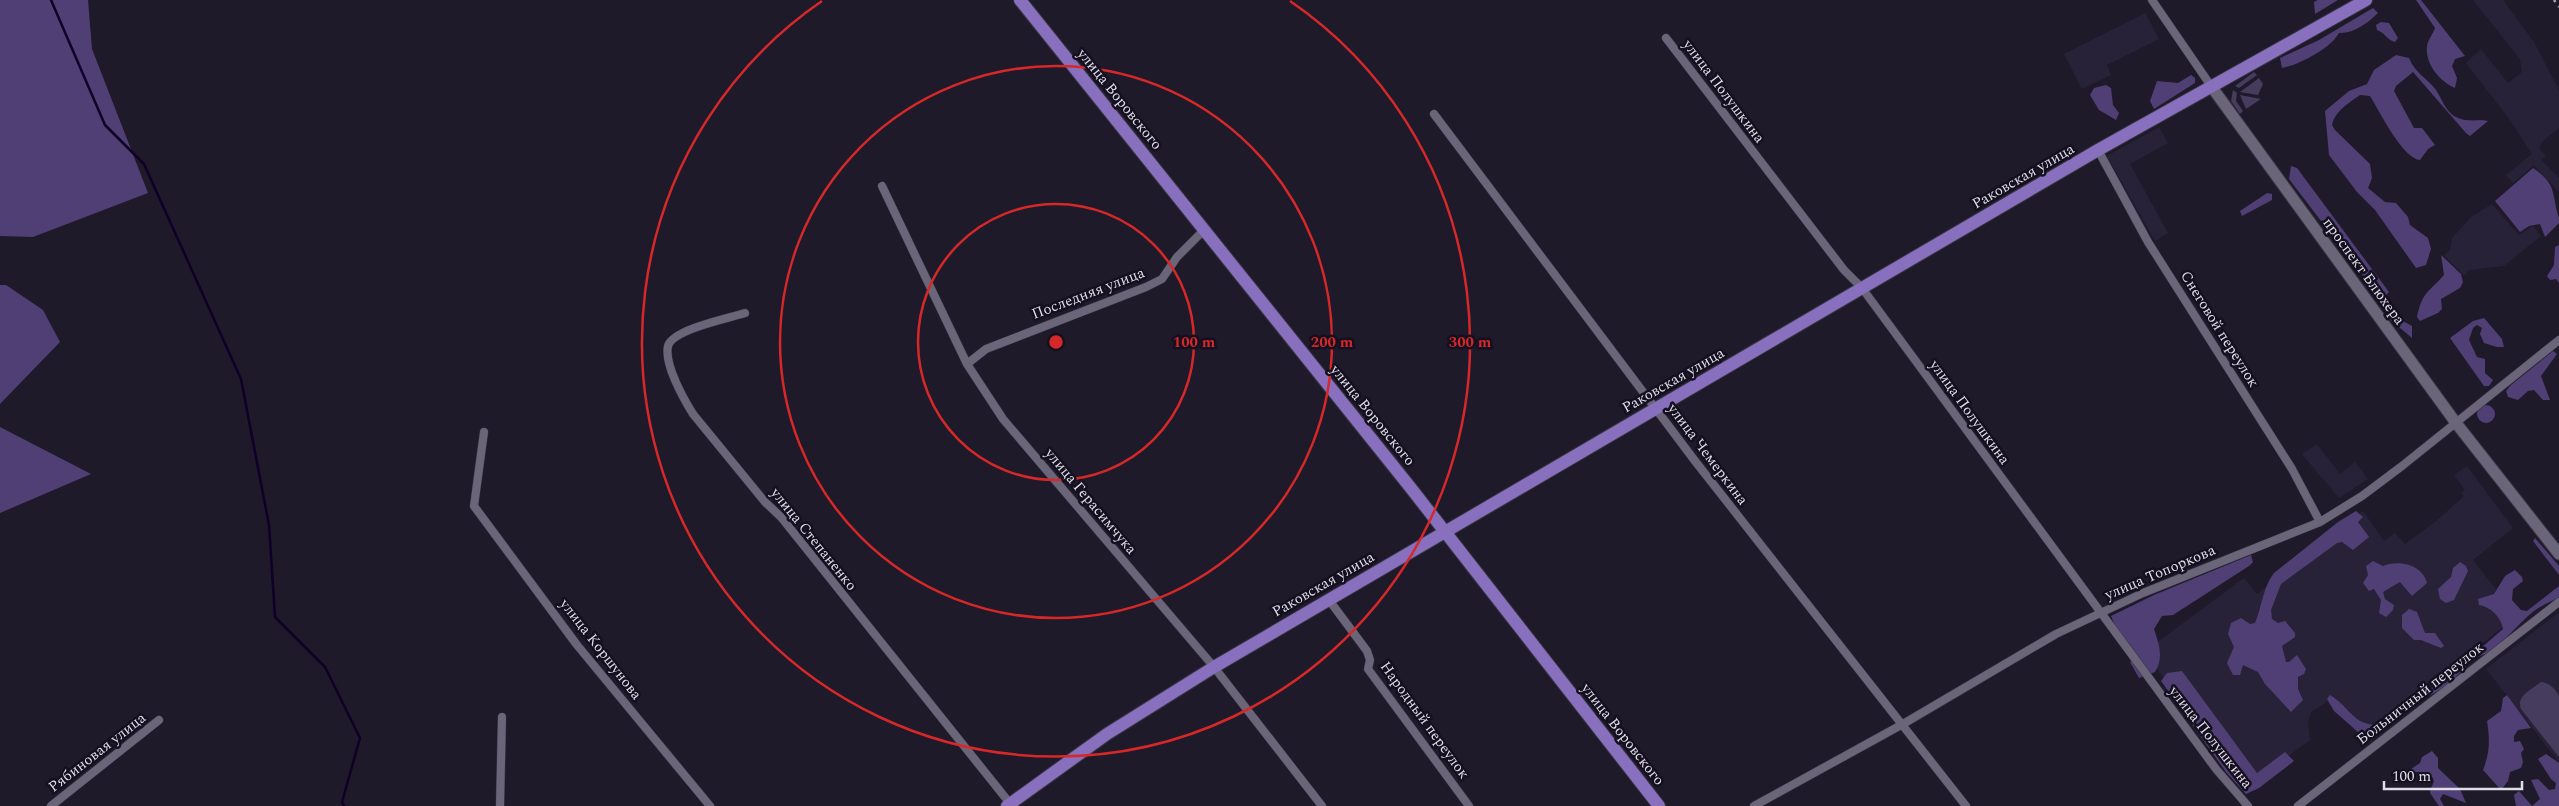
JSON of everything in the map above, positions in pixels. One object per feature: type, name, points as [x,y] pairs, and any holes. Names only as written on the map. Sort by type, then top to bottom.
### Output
[{"type":"main road","name":"улица Воровского","points":[[1020,0],[1444,531],[1659,806]]},
{"type":"main road","name":"Раковская улица","points":[[1010,805],[1107,734],[1214,667],[2098,150],[2366,0]]},
{"type":"main road","name":"проспект Блюхера","points":[[2212,86],[2456,423],[2559,554]]},
{"type":"street","name":"проспект Блюхера","points":[[2152,0],[2212,86]]},
{"type":"street","name":"улица Полушкина","points":[[1666,38],[1844,270],[1862,288],[2099,612],[2216,769],[2248,806]]},
{"type":"street","name":"улица Чемеркина","points":[[1434,114],[1695,462],[1966,806]]},
{"type":"street","name":"Снеговой переулок","points":[[2098,150],[2148,242],[2292,469],[2320,522]]},
{"type":"street","name":"улица Герасимчука","points":[[882,186],[967,364],[1003,419],[1214,667],[1322,806]]},
{"type":"street","name":"Последняя улица","points":[[967,364],[986,349],[1146,288],[1162,279],[1177,257],[1204,230]]},
{"type":"street","name":"улица Степаненко","points":[[745,313],[685,332],[668,345],[670,367],[684,400],[693,414],[765,502],[781,517],[1010,805]]},
{"type":"street","name":"улица Топоркова","points":[[1754,806],[1903,724],[2056,634],[2099,612],[2320,522],[2362,496],[2559,340]]},
{"type":"street","name":"улица Коршунова","points":[[484,432],[474,506],[577,645],[710,806]]},
{"type":"street","name":"Народный переулок","points":[[1329,600],[1367,651],[1370,660],[1368,670],[1469,806]]},
{"type":"street","name":"Больничный переулок","points":[[2298,806],[2559,602]]},
{"type":"street","points":[[500,806],[502,717]]},
{"type":"street","name":"Рябиновая улица","points":[[51,806],[159,720]]},
{"type":"shaded area","points":[[0,0],[88,0],[92,49],[148,193],[33,237],[0,236]]},
{"type":"shaded area","points":[[2318,0],[2338,0],[2315,14],[2314,2]]},
{"type":"shaded area","points":[[2416,0],[2421,0],[2465,56],[2455,59],[2452,66],[2457,78],[2455,88],[2439,77],[2428,60],[2428,42],[2435,28]]},
{"type":"shaded area","points":[[2473,0],[2503,0],[2534,42],[2559,90],[2559,128],[2544,140],[2539,148],[2546,156],[2541,160],[2559,178],[2559,192],[2534,165],[2513,183],[2506,175],[2532,154],[2510,120],[2466,63],[2481,49],[2508,83],[2522,72],[2520,59]]},
{"type":"shaded area","points":[[2373,8],[2378,13],[2365,24],[2350,32],[2339,33],[2335,39],[2314,55],[2282,68],[2280,58],[2319,40]]},
{"type":"shaded area","points":[[2145,13],[2159,39],[2107,65],[2111,75],[2082,89],[2064,54]]},
{"type":"shaded area","points":[[2381,22],[2389,23],[2398,38],[2395,42],[2377,30],[2376,25]]},
{"type":"shaded area","points":[[2396,55],[2409,58],[2414,68],[2436,90],[2451,114],[2467,120],[2488,121],[2470,136],[2413,72],[2396,86],[2394,91],[2414,128],[2422,128],[2435,145],[2428,149],[2420,160],[2413,157],[2399,143],[2370,96],[2360,95],[2343,108],[2334,120],[2332,125],[2335,130],[2370,164],[2372,178],[2368,188],[2385,202],[2396,203],[2408,217],[2410,225],[2428,238],[2431,249],[2426,265],[2416,268],[2375,210],[2357,192],[2329,155],[2325,111],[2349,91],[2367,84],[2374,70]]},
{"type":"shaded area","points":[[2254,72],[2257,75],[2239,88],[2235,86]]},
{"type":"shaded area","points":[[2191,75],[2195,78],[2195,83],[2154,109],[2150,101],[2157,81],[2178,83]]},
{"type":"shaded area","points":[[2259,78],[2263,84],[2258,95],[2240,92]]},
{"type":"shaded area","points":[[2106,85],[2111,88],[2113,105],[2119,113],[2116,120],[2099,110],[2090,95],[2094,88]]},
{"type":"shaded area","points":[[2233,90],[2237,93],[2236,101],[2243,111],[2240,114],[2231,101]]},
{"type":"shaded area","points":[[2240,95],[2261,99],[2246,109]]},
{"type":"shaded area","points":[[2159,127],[2168,143],[2130,164],[2168,233],[2155,241],[2107,156]]},
{"type":"shaded area","points":[[2291,166],[2297,168],[2389,292],[2385,296],[2373,289],[2289,179]]},
{"type":"shaded area","points":[[2533,168],[2550,185],[2559,218],[2559,223],[2545,237],[2540,224],[2529,226],[2520,232],[2495,201]]},
{"type":"shaded area","points":[[2267,193],[2272,194],[2272,200],[2242,216],[2240,211]]},
{"type":"shaded area","points":[[2492,204],[2519,235],[2533,226],[2541,236],[2504,266],[2469,270],[2464,275],[2444,256],[2450,250],[2452,238],[2471,217]]},
{"type":"shaded area","points":[[2559,245],[2559,283],[2556,279],[2550,280],[2547,276],[2554,265],[2555,247]]},
{"type":"shaded area","points":[[2441,255],[2461,274],[2463,282],[2460,288],[2441,299],[2442,309],[2438,313],[2420,321],[2417,317],[2421,302],[2430,289],[2444,275]]},
{"type":"shaded area","points":[[0,285],[6,285],[43,310],[60,342],[0,404]]},
{"type":"shaded area","points":[[2390,307],[2399,319],[2412,326],[2412,338],[2387,317],[2386,310]]},
{"type":"shaded area","points":[[2484,318],[2502,339],[2504,347],[2484,343],[2480,334],[2482,328],[2477,325],[2473,328],[2469,340],[2477,357],[2485,359],[2485,373],[2493,380],[2489,386],[2484,386],[2450,338],[2473,321]]},
{"type":"shaded area","points":[[2553,351],[2557,354],[2541,376],[2550,400],[2543,400],[2534,390],[2528,391],[2518,400],[2508,397],[2506,391],[2511,385]]},
{"type":"shaded area","points":[[2482,405],[2490,405],[2495,410],[2493,421],[2482,423],[2477,418],[2477,410]]},
{"type":"shaded area","points":[[0,427],[91,474],[0,513]]},
{"type":"shaded area","points":[[2317,444],[2340,474],[2355,462],[2368,479],[2339,498],[2302,454]]},
{"type":"shaded area","points":[[2467,466],[2513,528],[2473,560],[2517,616],[2362,739],[2330,700],[2311,712],[2308,722],[2310,740],[2247,786],[2144,652],[2244,578],[2257,594],[2363,511],[2384,541],[2395,533],[2405,544],[2435,522],[2464,496],[2462,493],[2465,490],[2454,475]]},
{"type":"shaded area","points":[[2356,511],[2363,517],[2358,522],[2369,537],[2353,550],[2342,542],[2337,543],[2281,584],[2271,610],[2272,619],[2278,623],[2285,621],[2295,633],[2295,637],[2282,646],[2286,662],[2289,662],[2297,655],[2306,669],[2304,674],[2298,677],[2298,689],[2303,700],[2291,712],[2265,684],[2258,672],[2243,665],[2240,675],[2233,675],[2227,663],[2234,647],[2228,634],[2231,623],[2241,618],[2250,624],[2255,623],[2265,590],[2274,573],[2338,522]]},
{"type":"shaded area","points":[[2535,538],[2559,566],[2559,575],[2533,541]]},
{"type":"shaded area","points":[[2251,555],[2253,562],[2249,566],[2173,615],[2162,616],[2154,629],[2160,651],[2158,667],[2155,672],[2139,678],[2130,662],[2138,657],[2117,630],[2111,616],[2154,595]]},
{"type":"shaded area","points":[[2373,561],[2383,566],[2396,563],[2410,565],[2421,572],[2427,583],[2412,596],[2400,582],[2383,592],[2385,599],[2394,605],[2393,610],[2386,617],[2379,613],[2381,600],[2374,589],[2369,591],[2363,583],[2368,575],[2366,566]]},
{"type":"shaded area","points":[[2460,562],[2466,566],[2468,571],[2454,600],[2446,603],[2440,599],[2438,589],[2451,577],[2453,568]]},
{"type":"shaded area","points":[[2515,570],[2522,577],[2523,581],[2513,589],[2512,600],[2521,610],[2527,611],[2559,586],[2559,597],[2534,611],[2499,644],[2484,655],[2476,657],[2474,654],[2503,629],[2498,617],[2488,608],[2479,605],[2478,599],[2494,594],[2505,576]]},
{"type":"shaded area","points":[[2409,609],[2417,612],[2425,633],[2435,633],[2444,646],[2441,648],[2421,640],[2414,640],[2402,628],[2402,615]]},
{"type":"shaded area","points":[[2559,612],[2559,762],[2486,669]]},
{"type":"shaded area","points":[[2465,661],[2468,664],[2454,679],[2437,692],[2425,697],[2424,694]]},
{"type":"shaded area","points":[[2182,671],[2257,773],[2285,752],[2294,761],[2259,788],[2246,794],[2226,772],[2161,681],[2167,673]]},
{"type":"shaded area","points":[[2541,682],[2552,686],[2559,696],[2559,757],[2521,709],[2522,697]]},
{"type":"shaded area","points":[[2330,695],[2364,723],[2379,724],[2387,713],[2392,711],[2397,716],[2396,719],[2366,739],[2334,711],[2327,699]]},
{"type":"shaded area","points":[[2507,695],[2531,728],[2518,730],[2514,736],[2514,742],[2520,741],[2524,749],[2521,753],[2523,762],[2521,768],[2510,772],[2508,781],[2501,790],[2483,770],[2489,746],[2487,721],[2501,711],[2503,698]]},
{"type":"shaded area","points":[[2432,751],[2438,758],[2438,768],[2460,789],[2466,803],[2443,794],[2440,799],[2444,806],[2439,806],[2430,793],[2434,782],[2433,778],[2428,772],[2415,772],[2411,769],[2420,763],[2422,757]]},
{"type":"shaded area","points":[[2546,754],[2559,763],[2559,806],[2532,806],[2540,799],[2531,780],[2538,779],[2549,790],[2555,789],[2556,783],[2551,779],[2538,759]]},
{"type":"shaded area","points":[[2519,791],[2532,806],[2516,806],[2514,795]]},
{"type":"waterway","points":[[51,0],[105,125],[144,164],[241,379],[269,525],[275,617],[325,667],[360,738],[342,802],[344,806]]},
{"type":"railway","points":[[2554,0],[2559,7]]}]
